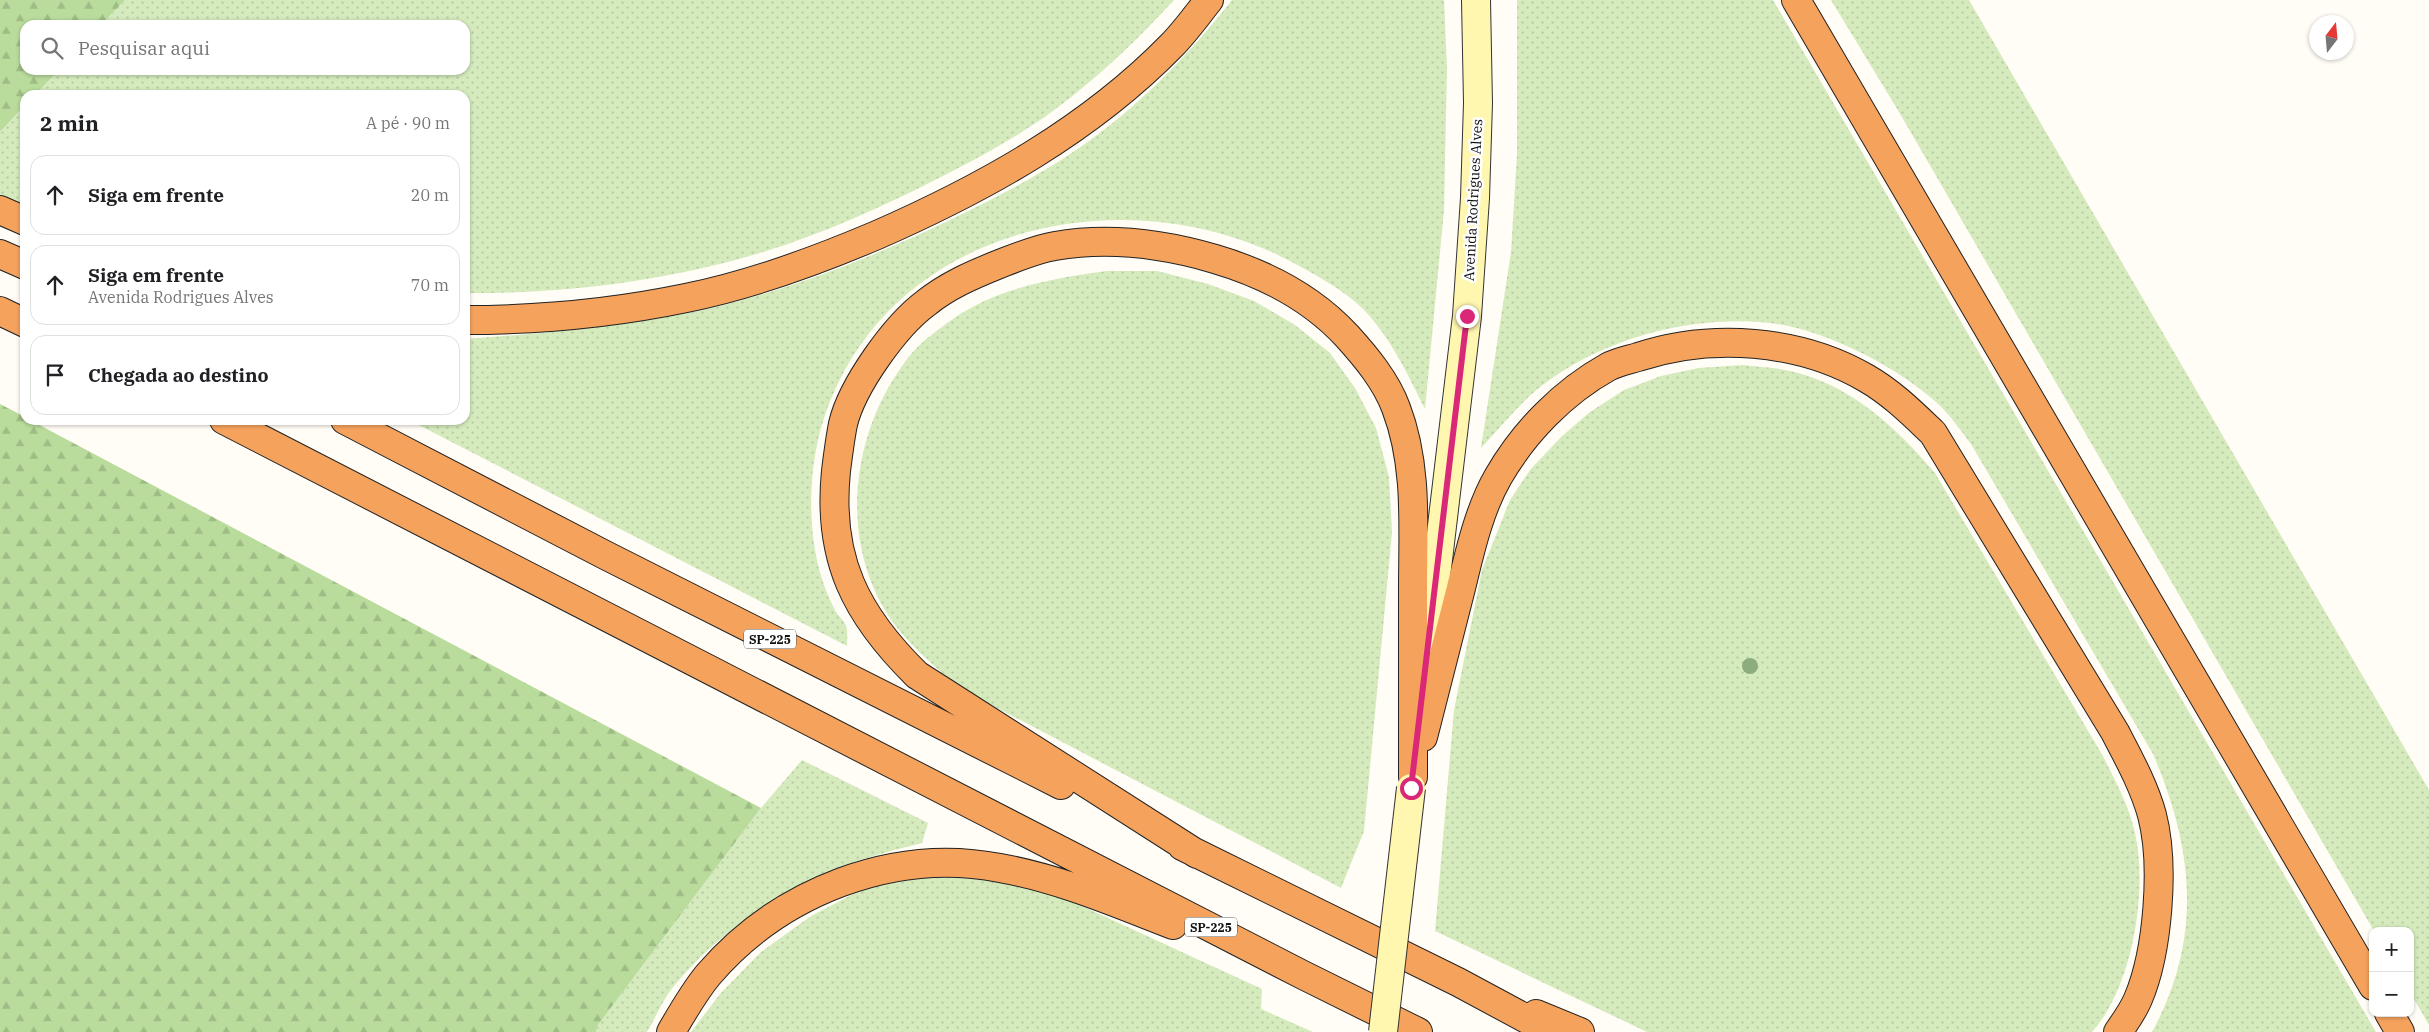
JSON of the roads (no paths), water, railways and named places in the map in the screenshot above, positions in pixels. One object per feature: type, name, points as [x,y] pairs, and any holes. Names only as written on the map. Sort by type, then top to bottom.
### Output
[{"type":"highway","points":[[470,320],[504,320],[598,312],[687,298],[770,276],[846,248],[918,216],[995,178],[1058,139],[1116,96],[1172,45],[1209,0]]},
{"type":"highway","points":[[1796,0],[2369,979]]},
{"type":"highway","points":[[0,210],[20,219]]},
{"type":"highway","points":[[1197,854],[917,675],[888,646],[865,613],[847,577],[838,539],[833,500],[844,421],[866,375],[890,338],[925,303],[966,278],[1008,260],[1053,246],[1105,242],[1150,245],[1196,253],[1247,268],[1295,292],[1333,322],[1370,362],[1396,406],[1410,453],[1413,506],[1412,782]]},
{"type":"highway","points":[[0,254],[20,263]]},
{"type":"highway","points":[[0,311],[20,321]]},
{"type":"highway","points":[[1412,782],[1476,531],[1497,478],[1520,443],[1548,412],[1577,388],[1610,366],[1649,353],[1687,345],[1728,341],[1775,347],[1820,358],[1865,378],[1898,400],[1933,433],[2115,732],[2137,774],[2152,816],[2158,862],[2158,914],[2151,955],[2138,1000],[2118,1032]]},
{"type":"highway","name":"SP-225","points":[[234,425],[1303,975],[1418,1032]]},
{"type":"highway","name":"SP-225","points":[[355,425],[607,556],[1197,854],[1458,982],[1551,1032]]},
{"type":"highway","points":[[671,1032],[708,975],[741,942],[785,910],[827,887],[868,872],[911,865],[958,862],[1000,867],[1068,884],[1303,975]]},
{"type":"highway","points":[[1458,982],[1580,1032]]},
{"type":"highway","points":[[2391,1017],[2400,1032]]},
{"type":"main road","name":"Avenida Rodrigues Alves","points":[[1383,1032],[1467,316],[1475,198],[1477,122],[1476,0]]}]
